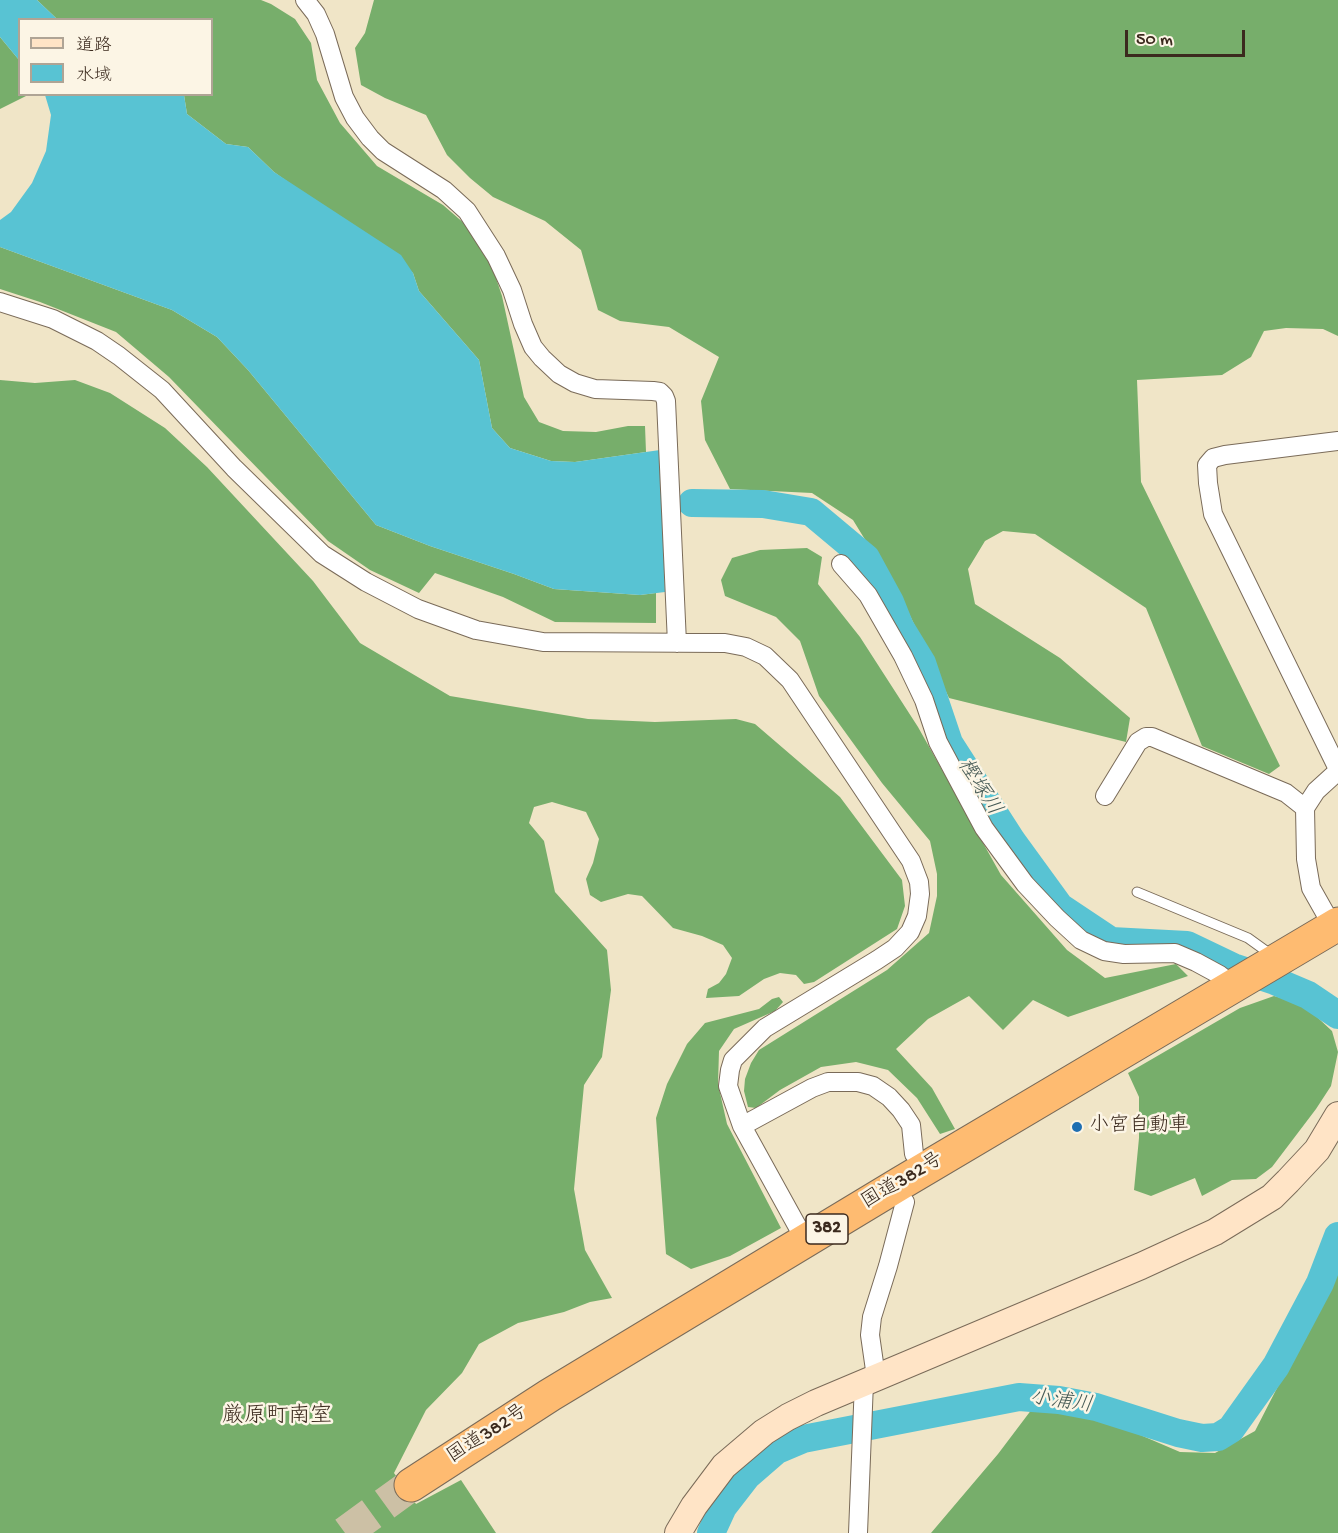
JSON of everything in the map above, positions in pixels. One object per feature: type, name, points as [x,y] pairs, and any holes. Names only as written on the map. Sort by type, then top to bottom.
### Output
[{"type":"highway","name":"国道382号","points":[[411,1485],[550,1395],[901,1183],[1336,926]]},
{"type":"street","points":[[305,0],[316,14],[325,34],[344,97],[355,118],[382,150],[444,190],[467,211],[496,256],[512,290],[522,324],[533,347],[542,358],[559,374],[575,383],[595,389],[660,392],[664,396],[677,643]]},
{"type":"street","points":[[0,302],[53,319],[119,356],[162,390],[234,468],[322,554],[366,582],[418,609],[476,630],[543,642],[725,643],[746,646],[765,656],[790,680],[911,861],[919,882],[920,894],[917,916],[910,932],[895,948],[765,1028],[733,1060],[729,1070],[728,1086],[742,1126],[806,1242]]},
{"type":"street","points":[[1336,926],[1311,888],[1306,859],[1305,808],[1316,791],[1338,770],[1213,514],[1207,465],[1213,458],[1225,454],[1338,441]]},
{"type":"street","points":[[841,564],[868,595],[903,656],[924,700],[938,742],[984,828],[1025,884],[1057,918],[1081,940],[1104,951],[1124,954],[1175,953],[1204,966],[1257,973]]},
{"type":"street","points":[[1106,796],[1137,742],[1146,737],[1152,737],[1268,785],[1297,800],[1305,808]]},
{"type":"street","points":[[742,1126],[812,1088],[828,1082],[858,1082],[873,1086],[889,1097],[901,1110],[911,1125],[915,1155]]},
{"type":"street","points":[[678,1533],[707,1486],[724,1466],[743,1448],[788,1417],[1215,1232],[1272,1197],[1317,1150],[1338,1114]]},
{"type":"street","points":[[858,1533],[863,1415],[870,1380],[872,1317],[905,1202]]},
{"type":"lane","points":[[1137,892],[1248,938],[1257,973]]},
{"type":"green space","points":[[37,0],[261,0],[295,19],[311,43],[317,80],[340,123],[377,166],[443,205],[473,231],[493,269],[502,296],[524,397],[539,422],[563,431],[596,432],[628,426],[645,426],[646,452],[575,462],[551,461],[510,448],[492,428],[479,360],[419,291],[413,273],[274,172],[248,147],[226,144],[187,114],[184,96],[213,96],[213,18],[56,18]]},
{"type":"green space","points":[[374,0],[1338,0],[1338,336],[1323,329],[1286,328],[1264,331],[1251,357],[1222,375],[1137,380],[1141,482],[1280,766],[1269,774],[1202,746],[1146,608],[1035,534],[1003,531],[985,541],[968,569],[975,604],[1060,658],[1130,718],[1126,742],[949,698],[904,603],[853,520],[812,493],[730,489],[705,440],[701,401],[719,357],[669,327],[620,321],[598,310],[581,250],[545,221],[493,197],[470,178],[447,155],[426,115],[361,85],[355,48],[365,33]]},
{"type":"green space","points":[[0,37],[18,59],[18,96],[26,96],[0,109]]},
{"type":"green space","points":[[0,247],[172,310],[217,337],[248,370],[376,525],[554,589],[640,595],[656,593],[656,623],[555,622],[503,597],[435,573],[419,593],[370,570],[328,541],[169,377],[116,332],[0,289]]},
{"type":"green space","points":[[0,380],[35,383],[75,380],[110,393],[165,428],[207,467],[313,581],[360,643],[450,696],[588,719],[655,722],[736,719],[755,724],[840,797],[902,880],[905,906],[897,929],[814,982],[804,984],[796,975],[780,973],[764,979],[739,996],[706,998],[708,989],[719,983],[726,974],[732,958],[723,945],[673,928],[642,896],[628,894],[601,902],[590,895],[586,879],[599,839],[586,812],[552,802],[534,807],[529,823],[544,841],[555,892],[607,950],[611,990],[602,1057],[584,1085],[574,1189],[585,1250],[612,1298],[518,1323],[479,1344],[462,1373],[426,1410],[394,1473],[416,1504],[461,1480],[496,1533],[0,1533]]},
{"type":"green space","points":[[807,548],[822,557],[818,584],[860,637],[918,727],[1001,875],[1067,950],[1105,978],[1176,964],[1188,976],[1068,1017],[1033,1000],[1003,1030],[969,996],[928,1019],[896,1049],[932,1088],[955,1129],[940,1134],[917,1098],[888,1070],[856,1062],[821,1067],[780,1090],[756,1108],[748,1107],[744,1091],[745,1079],[759,1050],[887,970],[929,933],[937,896],[937,874],[930,841],[882,783],[819,696],[800,641],[776,617],[725,596],[721,580],[732,558],[760,550]]},
{"type":"green space","points":[[1274,996],[1303,1004],[1332,1031],[1338,1052],[1331,1086],[1316,1109],[1272,1167],[1256,1179],[1232,1180],[1202,1196],[1195,1178],[1151,1196],[1134,1190],[1139,1138],[1139,1097],[1128,1073],[1240,1008]]},
{"type":"green space","points":[[779,997],[783,1002],[775,1011],[734,1029],[719,1051],[718,1084],[727,1124],[781,1228],[730,1256],[691,1269],[666,1254],[656,1118],[667,1084],[687,1044],[705,1023],[759,1009],[772,999]]},
{"type":"green space","points":[[1338,1269],[1338,1533],[931,1533],[998,1454],[1032,1409],[1055,1410],[1110,1422],[1180,1452],[1215,1453],[1255,1431]]},
{"type":"water","points":[[0,0],[37,0],[56,18],[18,18],[18,59],[0,37]]},
{"type":"water","points":[[45,96],[184,96],[187,114],[226,144],[248,147],[274,172],[401,255],[413,273],[419,291],[479,360],[492,428],[510,448],[551,461],[575,462],[660,450],[665,592],[640,595],[554,589],[376,525],[248,370],[217,337],[172,310],[0,247],[0,220],[11,212],[32,183],[46,151],[51,115]]},
{"type":"waterway","name":"樫塚川","points":[[692,503],[763,504],[811,512],[866,558],[890,602],[900,627],[922,663],[949,743],[1012,841],[1060,907],[1111,941],[1187,945],[1233,967],[1308,995],[1338,1015]]},
{"type":"waterway","name":"小浦川","points":[[711,1533],[723,1507],[747,1476],[777,1450],[803,1439],[1019,1397],[1059,1400],[1096,1407],[1178,1433],[1202,1438],[1218,1437],[1231,1429],[1276,1366],[1320,1283],[1338,1236]]},
{"type":"tunnel","points":[[345,1533],[411,1485]]},
{"type":"place","name":"小宮自動車","points":[[1077,1127]]},
{"type":"district","name":"厳原町南室","points":[[277,1418]]}]
